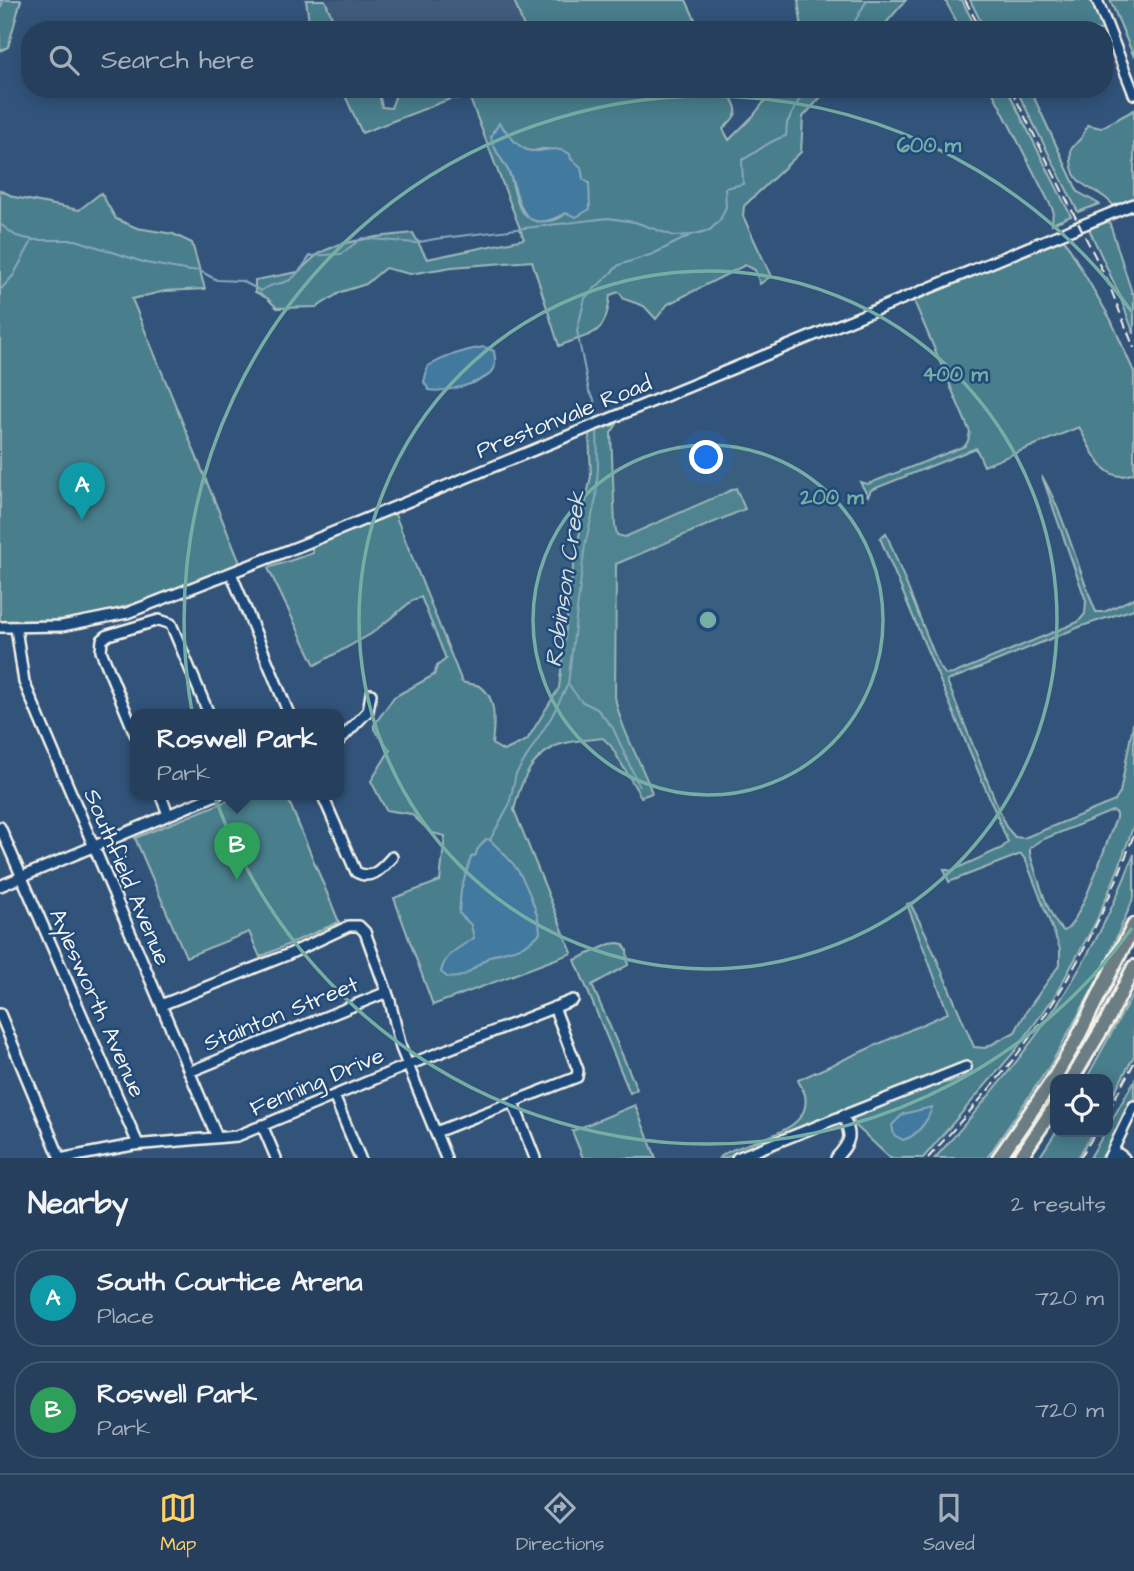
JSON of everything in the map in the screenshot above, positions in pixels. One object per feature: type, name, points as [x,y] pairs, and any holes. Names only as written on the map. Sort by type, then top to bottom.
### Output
[{"type":"highway","points":[[999,1158],[1075,1043],[1134,925]]},
{"type":"highway","points":[[1075,1074],[1109,1017],[1134,967]]},
{"type":"highway","points":[[1020,1158],[1050,1113]]},
{"type":"street","points":[[1097,0],[1105,21]]},
{"type":"street","points":[[1113,41],[1134,94]]},
{"type":"street","name":"Prestonvale Road","points":[[0,627],[62,626],[127,613],[1134,204]]},
{"type":"street","points":[[231,573],[287,709]]},
{"type":"street","points":[[130,722],[101,651],[102,640],[108,635],[159,620],[171,624],[207,709]]},
{"type":"street","name":"Southfield Avenue","points":[[16,628],[24,682],[217,1137]]},
{"type":"street","points":[[344,735],[368,711],[371,694]]},
{"type":"street","points":[[162,800],[168,814]]},
{"type":"street","points":[[0,886],[203,800]]},
{"type":"street","points":[[325,800],[356,872],[363,876],[371,875],[379,871],[392,857]]},
{"type":"street","name":"Aylesworth Avenue","points":[[0,827],[138,1144]]},
{"type":"street","points":[[161,1005],[356,925],[361,927],[387,992],[408,1065],[446,1158]]},
{"type":"street","name":"Stainton Street","points":[[189,1072],[387,992]]},
{"type":"street","name":"Fenning Drive","points":[[62,1158],[138,1144],[237,1136],[573,1000]]},
{"type":"street","points":[[436,1132],[577,1077],[578,1070],[554,1007]]},
{"type":"street","points":[[0,1014],[62,1158]]},
{"type":"street","points":[[737,1158],[966,1067]]},
{"type":"street","points":[[334,1096],[360,1158]]},
{"type":"street","points":[[513,1102],[535,1158]]},
{"type":"street","points":[[1110,1156],[1134,1106]]},
{"type":"street","points":[[836,1158],[847,1146],[850,1138],[843,1115]]},
{"type":"street","points":[[262,1125],[276,1158]]},
{"type":"street","points":[[1110,1156],[1119,1154],[1124,1158]]},
{"type":"shaded area","points":[[311,0],[514,0],[522,21],[319,21]]},
{"type":"shaded area","points":[[499,123],[515,142],[527,150],[557,149],[570,154],[571,159],[581,167],[583,179],[589,183],[590,209],[576,217],[566,213],[551,220],[539,222],[531,219],[520,205],[509,172],[492,142],[491,137]]},
{"type":"shaded area","points":[[484,347],[494,351],[495,360],[494,370],[487,376],[462,387],[429,390],[424,382],[428,366],[455,354]]},
{"type":"shaded area","points":[[486,839],[502,852],[518,871],[535,908],[540,933],[522,946],[485,959],[460,977],[447,977],[441,972],[446,960],[474,938],[471,925],[459,913],[461,890],[471,857],[476,855]]},
{"type":"shaded area","points":[[932,1107],[925,1122],[913,1135],[903,1140],[894,1135],[892,1125],[903,1114]]},
{"type":"green space","points":[[0,0],[21,0],[8,47],[0,51]]},
{"type":"green space","points":[[306,0],[325,0],[333,21],[309,21]]},
{"type":"green space","points":[[514,0],[686,0],[696,21],[522,21]]},
{"type":"green space","points":[[798,0],[906,0],[888,21],[801,21]]},
{"type":"green space","points":[[945,0],[962,0],[972,21],[956,21]]},
{"type":"green space","points":[[970,0],[1091,0],[1099,21],[980,21]]},
{"type":"green space","points":[[1110,0],[1134,0],[1134,57]]},
{"type":"green space","points":[[346,98],[380,98],[382,107],[391,108],[395,98],[732,98],[736,114],[723,129],[729,140],[767,98],[820,98],[803,117],[801,152],[744,206],[743,216],[771,276],[760,284],[755,270],[745,265],[668,304],[656,319],[644,306],[624,299],[619,292],[610,295],[605,319],[596,331],[559,346],[532,261],[452,267],[410,274],[385,268],[366,284],[341,292],[317,307],[277,308],[267,298],[255,292],[255,280],[298,272],[319,253],[340,244],[413,233],[427,259],[524,239],[470,99],[450,99],[362,133]],"holes":[[[502,126],[518,145],[526,150],[554,151],[579,166],[581,176],[575,198],[565,214],[559,218],[546,221],[533,219],[519,206],[510,175],[497,151],[493,131]]]},
{"type":"green space","points":[[996,98],[1012,98],[1071,216],[1052,224],[1053,210]]},
{"type":"green space","points":[[1021,98],[1034,98],[1078,192],[1099,204],[1078,212]]},
{"type":"green space","points":[[1134,110],[1134,198],[1114,206],[1079,180],[1071,163],[1071,149],[1088,125],[1101,128]]},
{"type":"green space","points":[[0,190],[14,197],[79,210],[101,193],[116,219],[137,228],[173,234],[192,243],[205,289],[165,291],[132,299],[240,563],[124,607],[66,619],[0,622]]},
{"type":"green space","points":[[1109,221],[1134,293],[1134,334],[1089,229]]},
{"type":"green space","points":[[1064,239],[1111,320],[1134,372],[1134,473],[1123,476],[1106,470],[1099,463],[1079,427],[984,466],[976,448],[871,490],[868,496],[860,482],[868,484],[965,446],[968,441],[970,432],[914,301]]},
{"type":"green space","points":[[617,424],[611,433],[617,535],[625,537],[736,488],[745,509],[616,564],[615,697],[622,722],[652,793],[641,797],[611,746],[603,738],[559,745],[545,752],[532,766],[519,791],[514,810],[572,953],[433,1005],[394,898],[440,881],[445,836],[432,833],[411,814],[386,810],[371,781],[390,750],[374,729],[374,725],[394,697],[434,675],[437,666],[446,659],[421,597],[413,600],[371,634],[315,665],[268,568],[313,553],[311,546],[394,512],[462,682],[479,686],[489,697],[493,712],[492,744],[504,751],[527,740],[559,688],[573,567],[591,476],[589,433]]},
{"type":"green space","points":[[1042,476],[1058,509],[1096,612],[1104,612],[1134,598],[1134,609],[1082,626],[947,681],[1006,827],[1015,837],[1024,838],[1115,801],[1120,793],[1134,719],[1134,824],[1096,922],[1054,997],[1015,1051],[923,1158],[890,1158],[856,1126],[852,1117],[932,1086],[962,1079],[967,1071],[963,1065],[725,1158],[719,1158],[787,1128],[798,1120],[804,1109],[805,1095],[798,1080],[948,1013],[907,904],[910,903],[926,934],[974,1047],[985,1048],[1015,1032],[1060,964],[1060,949],[1021,854],[949,882],[944,869],[951,871],[1002,848],[1008,842],[880,538],[886,533],[939,666],[946,675],[1078,622],[1085,614],[1086,601]],"holes":[[[1112,811],[1116,812],[1085,898],[1078,914],[1064,931],[1058,926],[1048,907],[1030,848],[1039,841]]]},
{"type":"green space","points":[[229,800],[288,800],[339,922],[260,957],[249,932],[186,957],[135,838]]},
{"type":"green space","points":[[1134,854],[1134,897],[1100,976],[1051,1064],[987,1158],[935,1158],[996,1087],[1050,1016],[1096,940]]},
{"type":"green space","points":[[618,943],[623,944],[627,950],[628,965],[592,985],[637,1089],[630,1093],[575,960]]},
{"type":"green space","points":[[1134,992],[1134,1056],[1113,1095],[1113,1074],[1089,1074]]},
{"type":"green space","points":[[1134,1081],[1134,1098],[1110,1147],[1101,1158],[1090,1158],[1102,1137],[1113,1137],[1113,1118]]},
{"type":"green space","points":[[635,1105],[656,1158],[583,1158],[572,1131]]},
{"type":"green space","points":[[1053,1137],[1090,1137],[1078,1158],[1039,1158]]},
{"type":"waterway","points":[[0,9],[4,0]]},
{"type":"waterway","name":"Robinson Creek","points":[[855,21],[867,0]]},
{"type":"waterway","name":"Robinson Creek","points":[[595,416],[594,399],[589,391],[577,331],[585,298],[619,265],[653,254],[691,235],[710,230],[720,220],[726,207],[725,188],[743,184],[742,160],[786,136],[787,123],[800,98]]},
{"type":"waterway","points":[[0,224],[16,236],[33,240],[76,240],[146,263],[198,270],[217,280],[242,281],[261,291],[290,280],[310,256],[341,254],[362,238],[415,243],[608,218],[635,222],[674,236],[691,235]]},
{"type":"waterway","points":[[0,290],[13,276],[32,241]]},
{"type":"waterway","name":"Robinson Creek","points":[[490,840],[509,805],[516,774],[552,716],[568,684],[585,545],[596,499],[597,429]]},
{"type":"waterway","points":[[568,684],[581,701],[597,709],[613,728],[639,786]]},
{"type":"railway","points":[[965,0],[976,21]]},
{"type":"railway","points":[[1016,98],[1108,282],[1134,348]]},
{"type":"railway","points":[[928,1158],[1008,1066],[1054,1001],[1085,948],[1134,834]]},
{"type":"railway","points":[[1113,1102],[1134,1063]]},
{"type":"railway","points":[[1080,1158],[1093,1137]]},
{"type":"place","name":"South Courtice Arena","points":[[82,520]]},
{"type":"place","name":"Roswell Park","points":[[237,880]]}]
